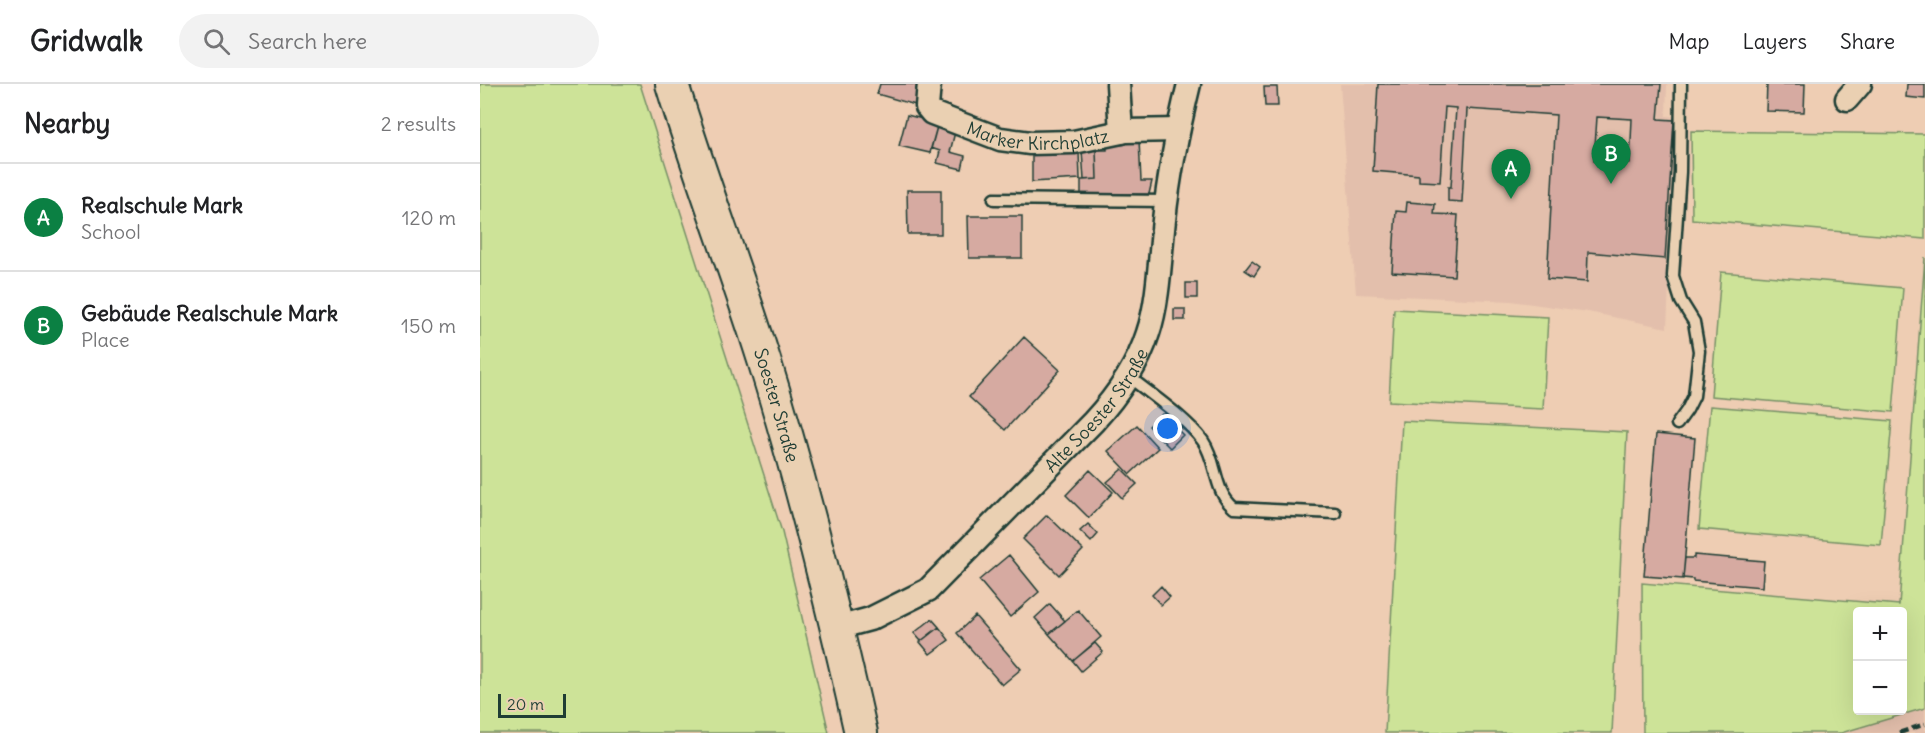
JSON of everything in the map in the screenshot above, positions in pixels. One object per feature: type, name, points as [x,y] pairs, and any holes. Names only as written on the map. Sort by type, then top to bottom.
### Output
[{"type":"main road","name":"Soester Straße","points":[[672,84],[764,360],[801,488],[861,733]]},
{"type":"street","name":"Marker Kirchplatz","points":[[929,84],[927,107],[932,113],[1000,139],[1030,143],[1074,142],[1121,132],[1178,130]]},
{"type":"street","points":[[1118,84],[1121,132]]},
{"type":"street","name":"Alte Soester Straße","points":[[837,628],[870,619],[928,590],[1093,422],[1130,377],[1149,333],[1166,201],[1178,130],[1189,84]]},
{"type":"lane","points":[[1677,424],[1695,396],[1699,351],[1694,322],[1681,301],[1673,276],[1680,172],[1681,84]]},
{"type":"lane","points":[[994,199],[1166,201]]},
{"type":"lane","points":[[1130,377],[1194,431],[1204,443],[1224,500],[1234,508],[1335,513]]},
{"type":"shaded area","points":[[1340,84],[1667,84],[1666,116],[1677,117],[1667,328],[1588,312],[1511,301],[1356,294]]},
{"type":"shaded area","points":[[1925,708],[1925,733],[1841,733],[1907,715]]},
{"type":"green space","points":[[480,84],[640,84],[782,532],[829,733],[480,733]]},
{"type":"green space","points":[[1691,131],[1925,134],[1925,239],[1692,219]]},
{"type":"green space","points":[[1925,257],[1925,708],[1907,713],[1907,607],[1853,607],[1853,715],[1901,715],[1841,733],[1643,733],[1642,583],[1899,605]]},
{"type":"green space","points":[[1721,272],[1903,288],[1893,412],[1711,396]]},
{"type":"green space","points":[[1394,309],[1548,317],[1543,409],[1389,401]]},
{"type":"green space","points":[[1710,406],[1892,421],[1881,545],[1699,529]]},
{"type":"green space","points":[[1402,421],[1627,432],[1612,733],[1385,733]]},
{"type":"building","points":[[880,84],[925,84],[919,106],[877,94]]},
{"type":"building","points":[[1378,84],[1661,84],[1658,119],[1674,120],[1665,259],[1588,252],[1587,282],[1547,279],[1556,115],[1467,109],[1462,202],[1448,201],[1456,108],[1445,107],[1440,182],[1419,181],[1419,175],[1373,171]],"holes":[[[1597,117],[1632,119],[1630,163],[1594,161]]]},
{"type":"building","points":[[1767,84],[1805,84],[1804,112],[1766,111]]},
{"type":"building","points":[[1907,84],[1925,84],[1925,99],[1906,97]]},
{"type":"building","points":[[1264,87],[1277,87],[1278,106],[1265,106]]},
{"type":"building","points":[[907,115],[938,123],[930,153],[899,146]]},
{"type":"building","points":[[938,123],[956,128],[950,152],[965,156],[962,169],[937,163],[940,151],[931,148]]},
{"type":"building","points":[[1139,140],[1141,181],[1152,181],[1149,194],[1081,195],[1081,180],[1097,179],[1096,150],[1107,150],[1107,141]]},
{"type":"building","points":[[1082,150],[1096,150],[1097,179],[1084,180]]},
{"type":"building","points":[[1032,152],[1079,152],[1080,179],[1032,182]]},
{"type":"building","points":[[907,190],[941,190],[941,234],[908,234]]},
{"type":"building","points":[[1407,202],[1435,204],[1434,214],[1458,215],[1454,276],[1392,272],[1396,211],[1406,212]]},
{"type":"building","points":[[968,216],[1022,216],[1022,258],[969,258]]},
{"type":"building","points":[[1252,261],[1260,267],[1254,276],[1245,270]]},
{"type":"building","points":[[1186,283],[1197,283],[1197,298],[1186,298]]},
{"type":"building","points":[[1174,309],[1185,309],[1185,320],[1174,320]]},
{"type":"building","points":[[1024,337],[1060,370],[1005,430],[969,397]]},
{"type":"building","points":[[1162,414],[1176,428],[1162,440],[1149,426]]},
{"type":"building","points":[[1137,425],[1158,448],[1130,474],[1108,451]]},
{"type":"building","points":[[1176,428],[1183,435],[1170,448],[1162,440]]},
{"type":"building","points":[[1656,434],[1695,438],[1683,579],[1644,576]]},
{"type":"building","points":[[1122,469],[1137,484],[1122,498],[1107,482]]},
{"type":"building","points":[[1090,470],[1113,492],[1089,518],[1066,495]]},
{"type":"building","points":[[1047,515],[1083,550],[1059,575],[1023,539]]},
{"type":"building","points":[[1088,524],[1098,534],[1091,542],[1080,531]]},
{"type":"building","points":[[1009,555],[1039,592],[1010,617],[979,580]]},
{"type":"building","points":[[1694,555],[1764,561],[1762,587],[1693,581],[1693,579],[1683,578],[1685,558],[1694,558]]},
{"type":"building","points":[[1161,586],[1170,597],[1161,605],[1152,595]]},
{"type":"building","points":[[1050,604],[1065,621],[1049,634],[1035,618]]},
{"type":"building","points":[[1078,610],[1101,637],[1073,661],[1049,634]]},
{"type":"building","points":[[975,616],[1021,669],[1002,685],[957,633]]},
{"type":"building","points":[[932,619],[939,627],[921,641],[914,633]]},
{"type":"building","points":[[939,627],[949,640],[930,654],[920,642]]},
{"type":"building","points":[[1095,643],[1103,652],[1081,671],[1073,661]]},
{"type":"railway","points":[[1899,733],[1925,724]]},
{"type":"place","name":"Gebäude Realschule Mark","points":[[1611,184]]},
{"type":"place","name":"Realschule Mark","points":[[1511,199]]}]
